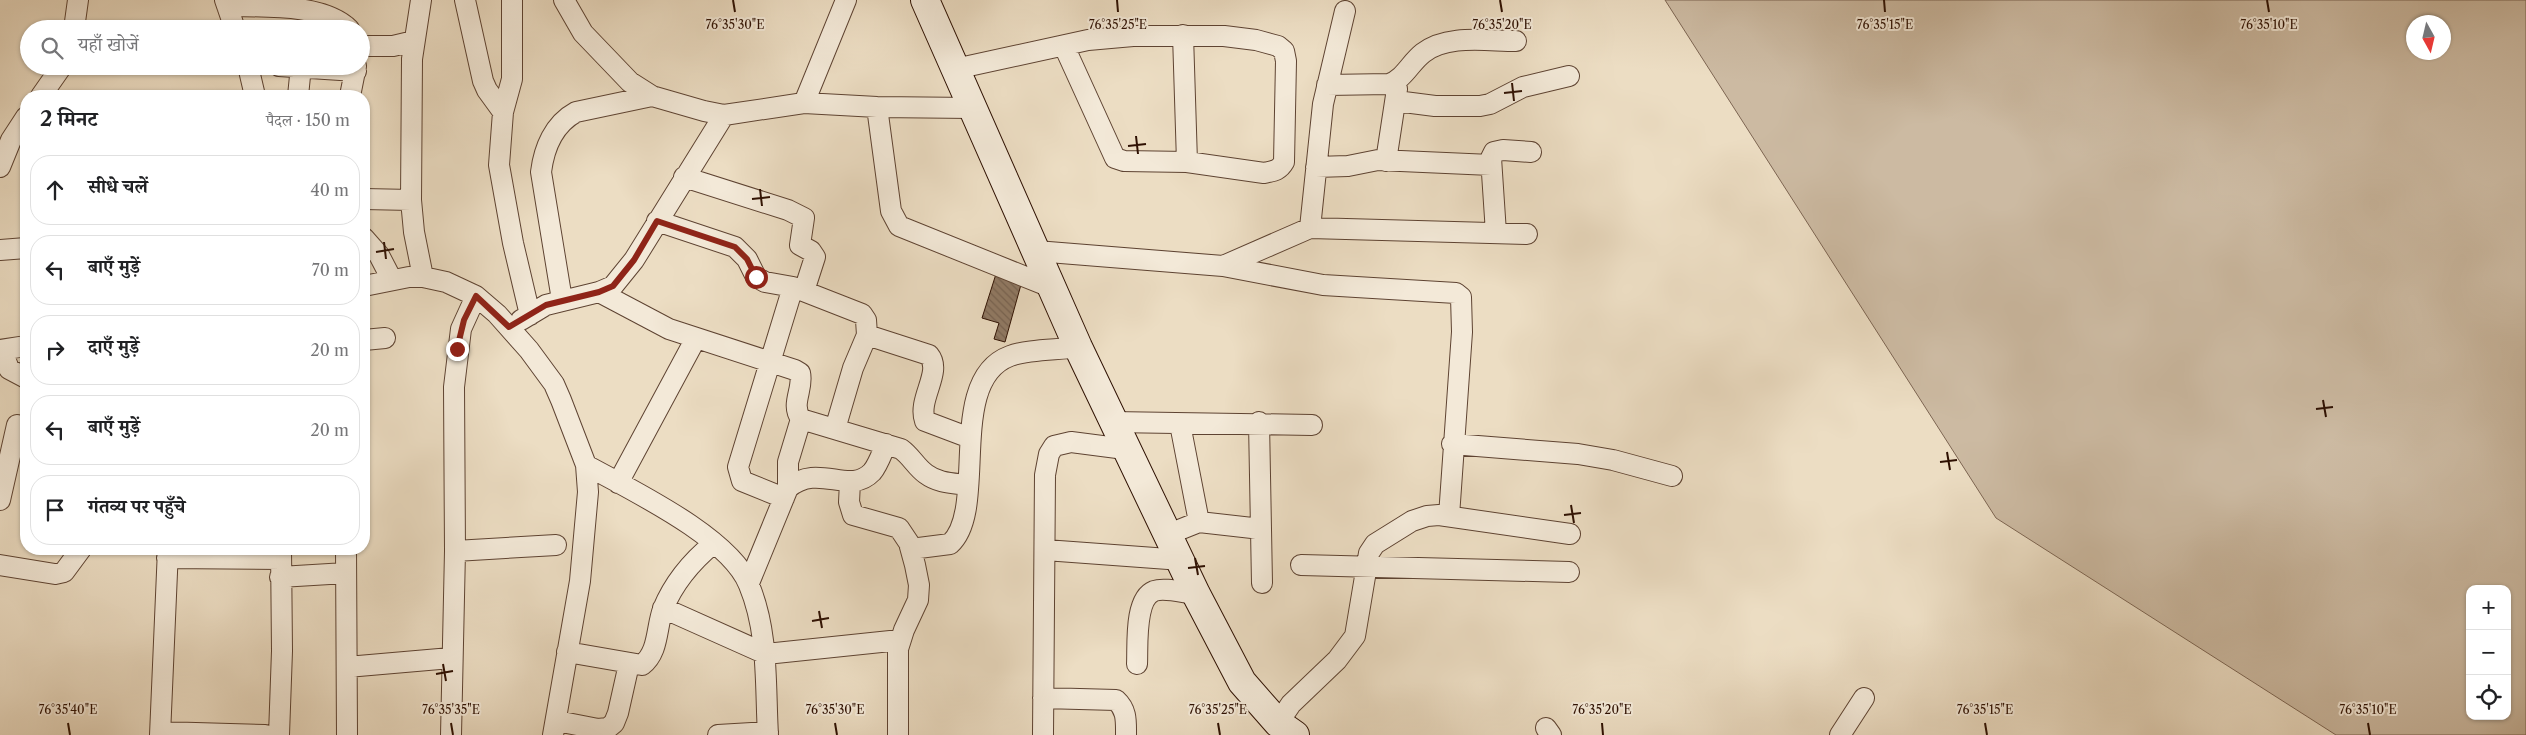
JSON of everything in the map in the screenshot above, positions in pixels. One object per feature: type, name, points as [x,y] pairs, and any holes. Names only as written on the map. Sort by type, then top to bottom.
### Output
[{"type":"street","points":[[75,20],[78,0]]},
{"type":"street","points":[[421,0],[414,41],[410,200],[423,278]]},
{"type":"street","points":[[466,0],[484,81],[487,90],[503,112]]},
{"type":"street","points":[[512,0],[512,78],[503,112],[500,166],[513,244],[530,315]]},
{"type":"street","points":[[564,0],[583,33],[600,53],[630,82],[652,96],[724,115],[804,103],[877,107],[972,108]]},
{"type":"street","points":[[804,103],[846,0]]},
{"type":"street","points":[[924,0],[1112,422],[1182,560],[1196,594],[1242,682],[1287,729]]},
{"type":"street","points":[[226,3],[301,19],[336,20]]},
{"type":"street","points":[[226,3],[232,20]]},
{"type":"street","points":[[1310,228],[1327,85],[1345,11]]},
{"type":"street","points":[[955,69],[1064,46],[1103,38],[1183,35],[1224,36],[1256,40],[1278,46],[1284,51],[1287,75],[1286,155],[1281,168],[1264,173],[1187,162],[1124,161],[1115,158],[1064,46]]},
{"type":"street","points":[[1183,35],[1187,162]]},
{"type":"street","points":[[370,46],[393,46],[414,41]]},
{"type":"street","points":[[1386,161],[1398,81],[1416,59],[1441,42],[1516,41]]},
{"type":"street","points":[[45,90],[56,75]]},
{"type":"street","points":[[250,75],[254,90]]},
{"type":"street","points":[[299,90],[301,75]]},
{"type":"street","points":[[351,90],[355,75]]},
{"type":"street","points":[[1396,100],[1435,106],[1480,106],[1490,104],[1511,91],[1568,76]]},
{"type":"street","points":[[1327,85],[1380,86],[1398,81]]},
{"type":"street","points":[[562,300],[542,172],[543,159],[548,145],[565,118],[576,112],[652,96]]},
{"type":"street","points":[[877,107],[891,211],[899,226],[1053,288]]},
{"type":"street","points":[[509,327],[546,305],[599,292],[613,286],[624,274],[724,115]]},
{"type":"street","points":[[0,167],[16,131]]},
{"type":"street","points":[[1496,233],[1491,166],[1494,152],[1504,150],[1531,152]]},
{"type":"street","points":[[1316,167],[1341,167],[1386,161],[1491,166]]},
{"type":"street","points":[[684,177],[788,210],[804,218],[805,223],[799,240],[800,245],[811,251],[815,257],[799,289],[770,363],[747,435],[739,474],[742,481],[748,485],[786,493]]},
{"type":"street","points":[[370,199],[410,200]]},
{"type":"street","points":[[657,221],[735,247],[747,259],[756,277],[764,282],[799,289],[862,314],[866,320],[867,335],[853,368],[835,429]]},
{"type":"street","points":[[1223,266],[1310,228],[1528,234]]},
{"type":"street","points":[[370,245],[379,255],[392,280]]},
{"type":"street","points":[[0,250],[20,248]]},
{"type":"street","points":[[1036,251],[1223,266],[1323,284],[1448,291],[1461,297],[1462,332],[1452,444],[1449,516]]},
{"type":"street","points":[[370,285],[409,277],[423,278],[446,282],[476,296],[509,327],[554,384],[586,465],[588,492],[580,581],[555,728],[598,729],[608,728],[614,723],[629,664]]},
{"type":"street","points":[[599,292],[657,324],[770,363],[788,367],[800,373],[801,379],[796,408],[801,419],[788,462],[786,493]]},
{"type":"street","points":[[451,735],[451,658],[455,551],[454,420],[456,365],[461,329],[476,296]]},
{"type":"street","points":[[867,335],[930,355],[934,366],[923,408],[926,421],[932,426],[970,438]]},
{"type":"street","points":[[370,339],[385,338]]},
{"type":"street","points":[[618,483],[696,338]]},
{"type":"street","points":[[20,347],[1,350],[8,369],[20,375]]},
{"type":"street","points":[[912,549],[944,546],[956,538],[961,531],[967,485],[970,438],[978,392],[988,375],[1000,362],[1011,355],[1078,347]]},
{"type":"street","points":[[801,419],[901,449],[926,474],[937,480],[967,485]]},
{"type":"street","points":[[1112,422],[1312,424]]},
{"type":"street","points":[[1259,422],[1262,583]]},
{"type":"street","points":[[0,500],[14,424]]},
{"type":"street","points":[[1180,424],[1199,522]]},
{"type":"street","points":[[1043,735],[1045,475],[1049,454],[1054,446],[1071,442],[1125,449]]},
{"type":"street","points":[[749,583],[786,493],[795,482],[815,476],[850,482],[859,481],[874,470],[886,444]]},
{"type":"street","points":[[1452,444],[1578,454],[1613,460],[1672,476]]},
{"type":"street","points":[[586,465],[659,506],[714,543],[734,563],[749,583],[766,654],[768,734],[718,735]]},
{"type":"street","points":[[850,482],[849,502],[853,515],[899,528],[904,534],[912,549],[919,585],[918,600],[900,640],[897,661],[898,735]]},
{"type":"street","points":[[1287,729],[1291,704],[1337,660],[1355,636],[1364,567],[1368,553],[1375,544],[1412,521],[1427,516],[1449,516],[1570,534]]},
{"type":"street","points":[[1169,534],[1199,522],[1261,529]]},
{"type":"street","points":[[567,652],[642,666],[650,659],[663,608],[686,571],[714,543]]},
{"type":"street","points":[[455,551],[556,545]]},
{"type":"street","points":[[1045,550],[1182,560]]},
{"type":"street","points":[[0,564],[55,574],[64,572],[77,555]]},
{"type":"street","points":[[167,555],[161,733],[265,735]]},
{"type":"street","points":[[192,555],[281,562],[346,573]]},
{"type":"street","points":[[346,555],[347,735]]},
{"type":"street","points":[[279,735],[282,651],[281,562]]},
{"type":"street","points":[[1301,564],[1570,572]]},
{"type":"street","points":[[1137,664],[1139,616],[1147,596],[1154,591],[1163,590],[1196,594]]},
{"type":"street","points":[[663,608],[766,654],[900,640]]},
{"type":"street","points":[[348,667],[451,658]]},
{"type":"street","points":[[1043,698],[1116,700],[1123,706],[1126,715],[1126,735]]},
{"type":"street","points":[[1840,735],[1864,698]]},
{"type":"shaded area","points":[[1665,0],[2526,0],[2526,735],[2336,735],[1996,518]]},
{"type":"building","points":[[996,274],[1022,281],[1005,342],[994,339],[999,323],[982,318]]},
{"type":"route","points":[[457,349],[464,320],[476,296],[509,327],[546,305],[599,292],[613,286],[624,274],[657,221],[735,247],[747,259],[756,277]]}]
